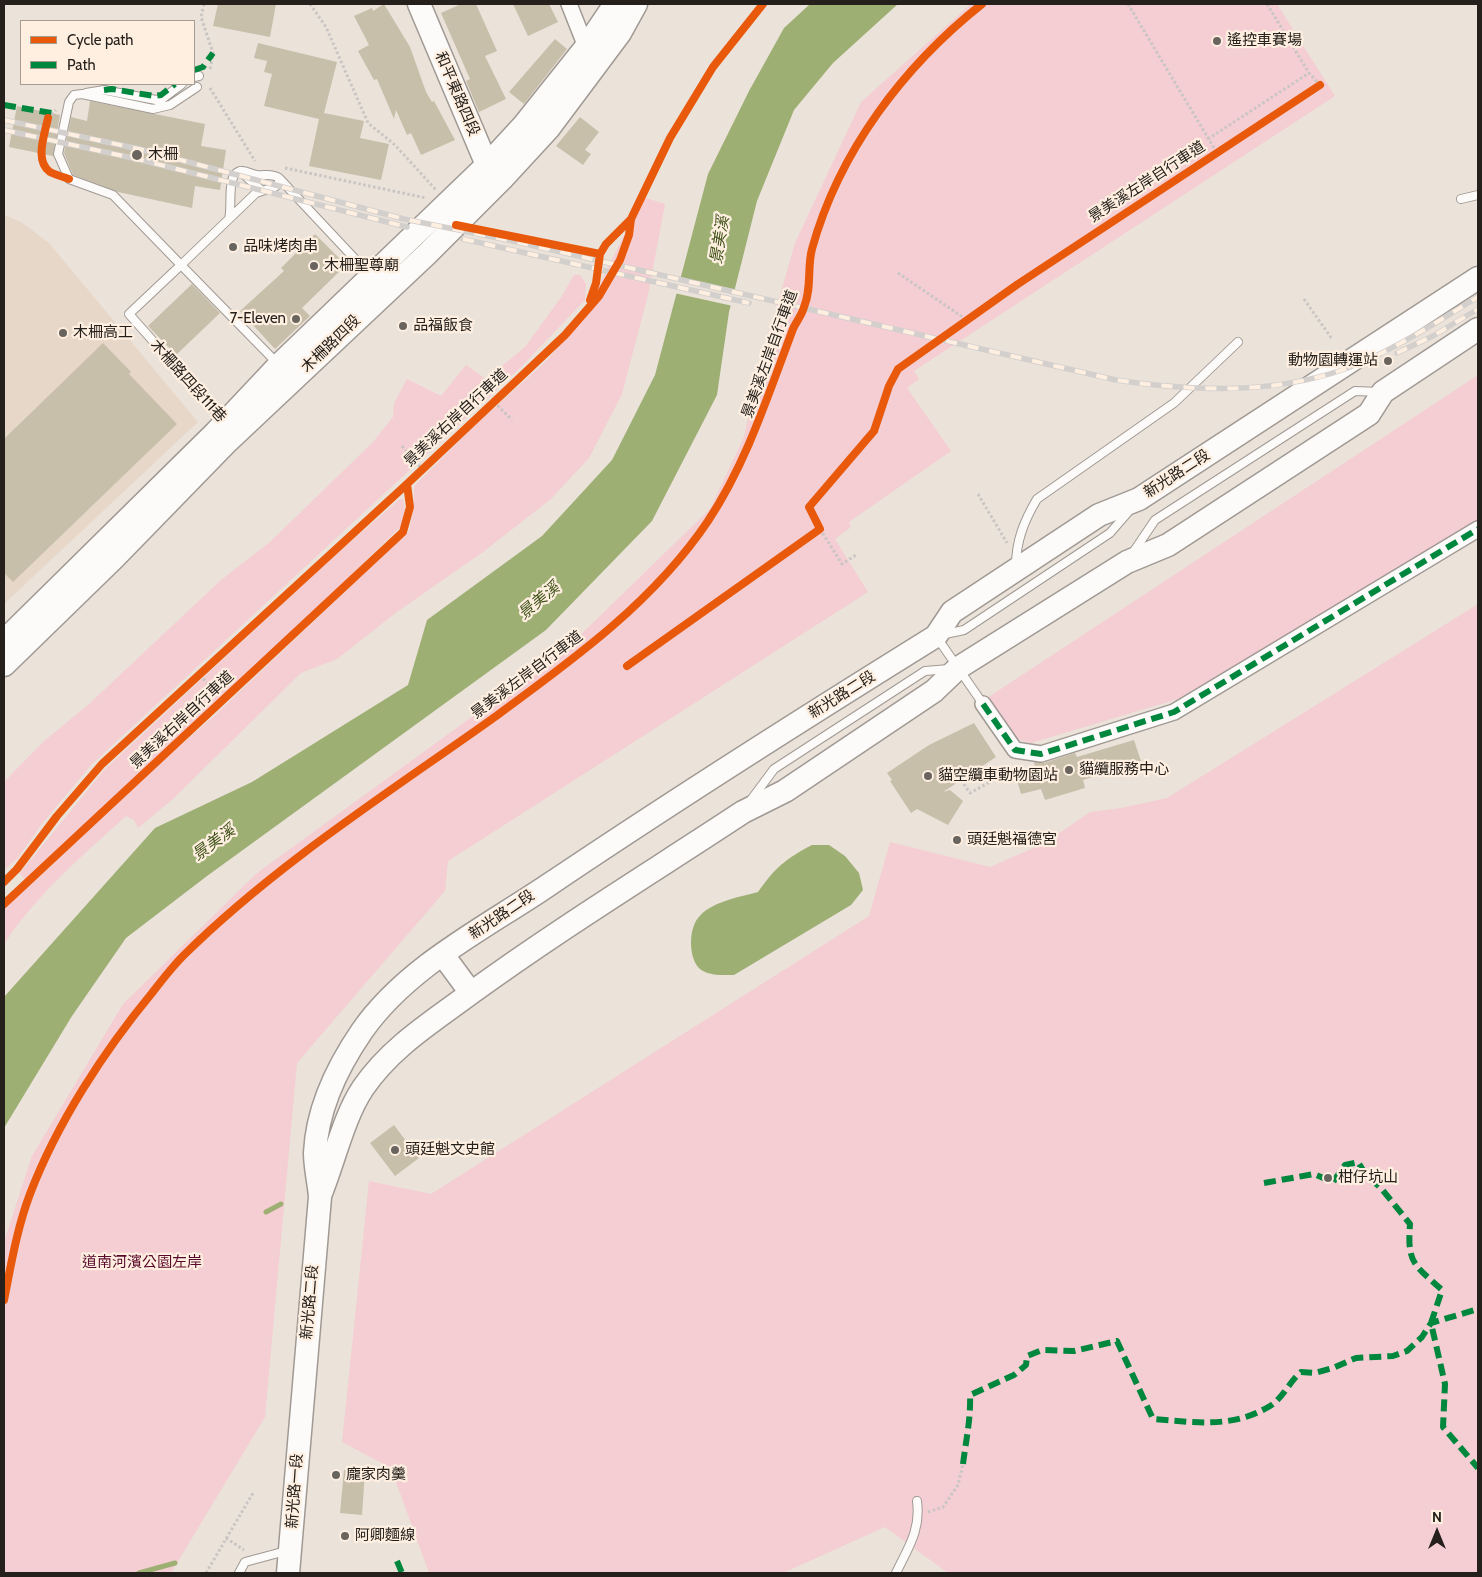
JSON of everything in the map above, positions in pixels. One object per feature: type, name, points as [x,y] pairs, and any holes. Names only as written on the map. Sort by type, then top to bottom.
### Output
[{"type":"street","name":"和平東路四段","points":[[419,4],[494,172]]},
{"type":"street","points":[[569,4],[594,54]]},
{"type":"street","name":"木柵路四段","points":[[4,664],[231,428],[280,365],[378,284],[448,203],[494,172],[549,128],[594,54],[615,4]]},
{"type":"street","name":"木柵路四段","points":[[594,54],[620,33],[636,4]]},
{"type":"street","name":"木柵路四段","points":[[4,641],[231,428],[494,172]]},
{"type":"street","name":"新光路二段","points":[[300,1408],[320,1197],[315,1153],[321,1118],[333,1082],[362,1031],[397,989],[443,954],[656,812],[936,636],[952,612],[1099,515],[1139,498],[1478,278]]},
{"type":"street","name":"新光路二段","points":[[320,1197],[349,1117],[362,1089],[382,1064],[408,1039],[508,966],[743,812],[784,791],[911,707],[934,691],[958,668],[1127,562],[1168,545],[1369,414],[1383,392],[1478,329]]},
{"type":"street","points":[[983,704],[1015,750],[1041,754],[1174,712],[1478,529]]},
{"type":"street","points":[[443,954],[471,993]]},
{"type":"street","name":"新光路一段","points":[[288,1573],[300,1408]]},
{"type":"lane","points":[[181,85],[162,99],[156,100],[104,90],[74,95],[71,98],[58,154],[69,180],[113,195],[280,365]]},
{"type":"lane","points":[[82,94],[153,109],[163,109],[197,87]]},
{"type":"lane","points":[[240,171],[261,190]]},
{"type":"lane","points":[[229,219],[232,206],[230,182],[232,176],[240,171],[259,175],[270,174],[279,178],[378,284]]},
{"type":"lane","points":[[181,264],[261,190],[275,187],[279,182],[279,178]]},
{"type":"lane","points":[[1461,199],[1478,195]]},
{"type":"lane","name":"木柵路四段111巷","points":[[181,264],[129,314],[231,428]]},
{"type":"lane","points":[[1016,570],[1016,545],[1025,520],[1037,499],[1174,403],[1238,342]]},
{"type":"lane","points":[[983,704],[936,636],[964,630],[1110,533],[1139,498]]},
{"type":"lane","points":[[896,1573],[914,1535],[919,1518],[917,1501]]},
{"type":"lane","points":[[239,1573],[245,1562],[291,1550]]},
{"type":"path","points":[[204,4],[201,17],[213,53],[208,76]]},
{"type":"path","points":[[310,4],[326,28],[368,123],[395,145],[448,203]]},
{"type":"path","points":[[1128,4],[1219,157]]},
{"type":"path","points":[[1267,4],[1309,73],[1320,85],[1312,90]]},
{"type":"path","points":[[1208,139],[1309,73]]},
{"type":"path","points":[[207,83],[254,161],[262,163]]},
{"type":"path","points":[[277,166],[448,203]]},
{"type":"path","points":[[898,273],[967,320]]},
{"type":"path","points":[[1304,299],[1332,339]]},
{"type":"path","points":[[960,326],[974,315]]},
{"type":"path","points":[[494,402],[512,420]]},
{"type":"path","points":[[402,446],[420,471]]},
{"type":"path","points":[[978,494],[1011,548]]},
{"type":"path","points":[[812,534],[818,525],[842,564],[856,555]]},
{"type":"path","points":[[193,681],[207,668]]},
{"type":"path","points":[[200,675],[223,701]]},
{"type":"path","points":[[961,780],[970,793],[1041,754]]},
{"type":"path","points":[[919,1518],[931,1510],[943,1507],[958,1485],[963,1464]]},
{"type":"path","points":[[206,1573],[252,1493]]},
{"type":"path","points":[[226,1538],[244,1550]]},
{"type":"shaded area","name":"木柵高工","points":[[4,215],[21,222],[49,243],[198,422],[4,604]]},
{"type":"green space","name":"道南河濱公園左岸","points":[[971,4],[1277,4],[1335,96],[914,371],[919,379],[907,388],[951,451],[849,522],[851,527],[835,539],[868,592],[448,861],[445,891],[297,1063],[265,1417],[171,1573],[4,1573],[4,1242],[32,1156],[123,1004],[257,873],[568,647],[710,509],[744,437],[757,376],[795,243],[861,102]]},
{"type":"green space","points":[[643,197],[665,204],[648,295],[622,394],[589,458],[551,499],[483,552],[397,612],[337,659],[301,673],[174,798],[138,828],[134,820],[126,816],[46,892],[4,944],[4,908],[47,870],[136,784],[213,717],[409,531],[414,506],[414,486],[472,428],[543,364],[581,322]]},
{"type":"green space","points":[[574,275],[580,275],[586,284],[585,300],[521,367],[91,765],[41,825],[18,858],[4,870],[4,782],[44,741],[88,705],[221,580],[270,542],[373,442],[393,417],[394,403],[407,379],[441,396],[466,365],[486,379],[525,347],[562,296]]},
{"type":"green space","points":[[1478,375],[1478,522],[1178,699],[1031,743],[1012,738],[987,698]]},
{"type":"green space","points":[[400,499],[403,499],[405,510],[400,527],[296,629],[25,880],[20,873],[104,770],[335,555]]},
{"type":"green space","points":[[1478,604],[1478,1573],[948,1573],[885,1527],[783,1573],[429,1573],[391,1468],[342,1442],[369,1181],[431,1194],[869,916],[890,842],[990,867],[1045,843],[1090,812],[1121,808],[1167,798]]},
{"type":"water","name":"景美溪","points":[[810,4],[898,4],[833,63],[794,110],[757,201],[729,312],[717,395],[652,521],[546,630],[207,876],[126,938],[72,1016],[4,1128],[4,997],[155,828],[252,782],[408,685],[427,620],[542,536],[612,460],[655,375],[708,174],[749,91],[784,28]]},
{"type":"water","points":[[812,845],[829,845],[845,856],[859,873],[863,890],[851,905],[734,975],[711,974],[698,967],[692,954],[691,938],[695,923],[703,912],[717,904],[758,892],[781,865]]},
{"type":"pier","points":[[679,277],[737,290],[733,306],[674,293]]},
{"type":"building","points":[[218,4],[276,4],[270,37],[213,26]]},
{"type":"building","points":[[384,4],[410,47],[426,92],[432,102],[434,101],[455,140],[421,155],[411,133],[407,135],[396,110],[394,119],[377,79],[374,80],[358,51],[369,45],[354,16],[372,8],[373,11]]},
{"type":"building","points":[[461,4],[476,4],[497,51],[485,56],[506,99],[479,112],[466,81],[470,79],[441,13]]},
{"type":"building","points":[[513,4],[549,4],[558,22],[528,36]]},
{"type":"building","points":[[555,39],[567,49],[524,104],[509,92]]},
{"type":"building","points":[[258,43],[337,62],[324,113],[364,121],[360,138],[389,144],[381,180],[309,166],[319,119],[264,106],[272,74],[264,72],[267,61],[254,58]]},
{"type":"building","points":[[90,101],[205,124],[201,146],[226,150],[220,190],[195,186],[192,208],[118,192],[73,175],[64,153],[71,117],[87,121]]},
{"type":"building","points":[[17,106],[60,115],[53,156],[9,147]]},
{"type":"building","points":[[580,117],[599,132],[585,150],[591,154],[583,165],[556,146]]},
{"type":"building","points":[[315,234],[346,265],[302,308],[310,316],[275,349],[240,311],[284,271],[281,268]]},
{"type":"building","points":[[192,284],[220,313],[176,355],[148,326]]},
{"type":"building","points":[[103,343],[131,372],[129,374],[177,424],[13,582],[4,573],[4,439]]},
{"type":"building","name":"貓空纜車動物園站","points":[[974,723],[996,757],[943,792],[950,790],[963,801],[948,825],[917,809],[911,813],[890,781],[892,780],[887,773],[929,745]]},
{"type":"building","name":"貓纜服務中心","points":[[1134,740],[1141,761],[1083,780],[1085,788],[1045,800],[1041,789],[1021,794],[1015,773],[1035,767],[1034,762],[1044,763],[1075,753],[1077,757]]},
{"type":"building","name":"頭廷魁文史館","points":[[394,1125],[419,1158],[395,1176],[370,1143]]},
{"type":"building","points":[[344,1470],[365,1471],[362,1515],[340,1513]]},
{"type":"waterway","points":[[266,1212],[281,1204]]},
{"type":"waterway","points":[[139,1573],[175,1563]]},
{"type":"railway","points":[[4,120],[139,149],[404,219],[513,241],[1116,380],[1145,384],[1202,388],[1260,387],[1317,377],[1345,369],[1380,354],[1478,297]]},
{"type":"railway","points":[[4,130],[137,159],[407,227]]},
{"type":"railway","points":[[463,239],[749,303]]},
{"type":"railway","points":[[1397,353],[1433,336],[1478,309]]},
{"type":"marked path","points":[[195,70],[203,67],[213,53]]},
{"type":"marked path","points":[[104,90],[112,89],[154,96],[161,95],[174,85]]},
{"type":"marked path","points":[[4,105],[52,113]]},
{"type":"marked path","points":[[983,704],[1015,750],[1041,754],[1174,712],[1478,529]]},
{"type":"marked path","points":[[1264,1183],[1314,1174],[1333,1182],[1345,1165],[1358,1162],[1366,1175],[1381,1188],[1410,1224],[1411,1256],[1419,1268],[1442,1290],[1431,1323],[1445,1384],[1443,1427],[1478,1468]]},
{"type":"marked path","points":[[963,1464],[969,1421],[970,1395],[1014,1375],[1026,1365],[1027,1356],[1042,1350],[1074,1351],[1117,1341],[1153,1419],[1198,1422],[1227,1421],[1242,1418],[1270,1406],[1301,1372],[1315,1373],[1356,1358],[1393,1356],[1407,1351],[1422,1337],[1431,1323],[1478,1309]]},
{"type":"marked path","points":[[397,1561],[402,1573]]},
{"type":"cycle path","name":"景美溪右岸自行車道","points":[[4,882],[17,869],[57,816],[102,764],[407,484],[565,335],[599,296],[620,260],[629,235],[631,219],[670,138],[713,67],[763,4]]},
{"type":"cycle path","name":"景美溪左岸自行車道","points":[[4,1300],[25,1207],[41,1167],[68,1114],[116,1039],[184,955],[219,922],[294,860],[492,719],[580,653],[636,605],[686,551],[722,499],[756,428],[793,329],[803,310],[808,292],[812,249],[824,213],[839,178],[857,145],[901,83],[953,28],[982,4]]},
{"type":"cycle path","name":"景美溪左岸自行車道","points":[[627,666],[820,529],[809,507],[874,431],[889,386],[898,369],[1018,284],[1320,85]]},
{"type":"cycle path","points":[[48,118],[42,146],[45,167],[50,172],[69,179]]},
{"type":"cycle path","points":[[590,300],[596,283],[600,254],[606,244],[631,219]]},
{"type":"cycle path","points":[[456,225],[600,254]]},
{"type":"cycle path","name":"景美溪右岸自行車道","points":[[4,904],[403,532],[410,507],[407,484]]},
{"type":"place","name":"遙控車賽場","points":[[1217,41]]},
{"type":"place","name":"木柵","points":[[137,155]]},
{"type":"place","name":"品味烤肉串","points":[[233,247]]},
{"type":"place","name":"木柵聖尊廟","points":[[314,266]]},
{"type":"place","name":"7-Eleven","points":[[296,319]]},
{"type":"place","name":"品福飯食","points":[[403,326]]},
{"type":"place","name":"木柵高工","points":[[63,333]]},
{"type":"place","name":"動物園轉運站","points":[[1388,361]]},
{"type":"place","name":"貓纜服務中心","points":[[1069,770]]},
{"type":"place","name":"貓空纜車動物園站","points":[[928,776]]},
{"type":"place","name":"頭廷魁福德宮","points":[[957,840]]},
{"type":"place","name":"頭廷魁文史館","points":[[395,1150]]},
{"type":"place","name":"柑仔坑山","points":[[1328,1178]]},
{"type":"place","name":"龐家肉羹","points":[[336,1475]]},
{"type":"place","name":"阿卿麵線","points":[[345,1536]]}]
